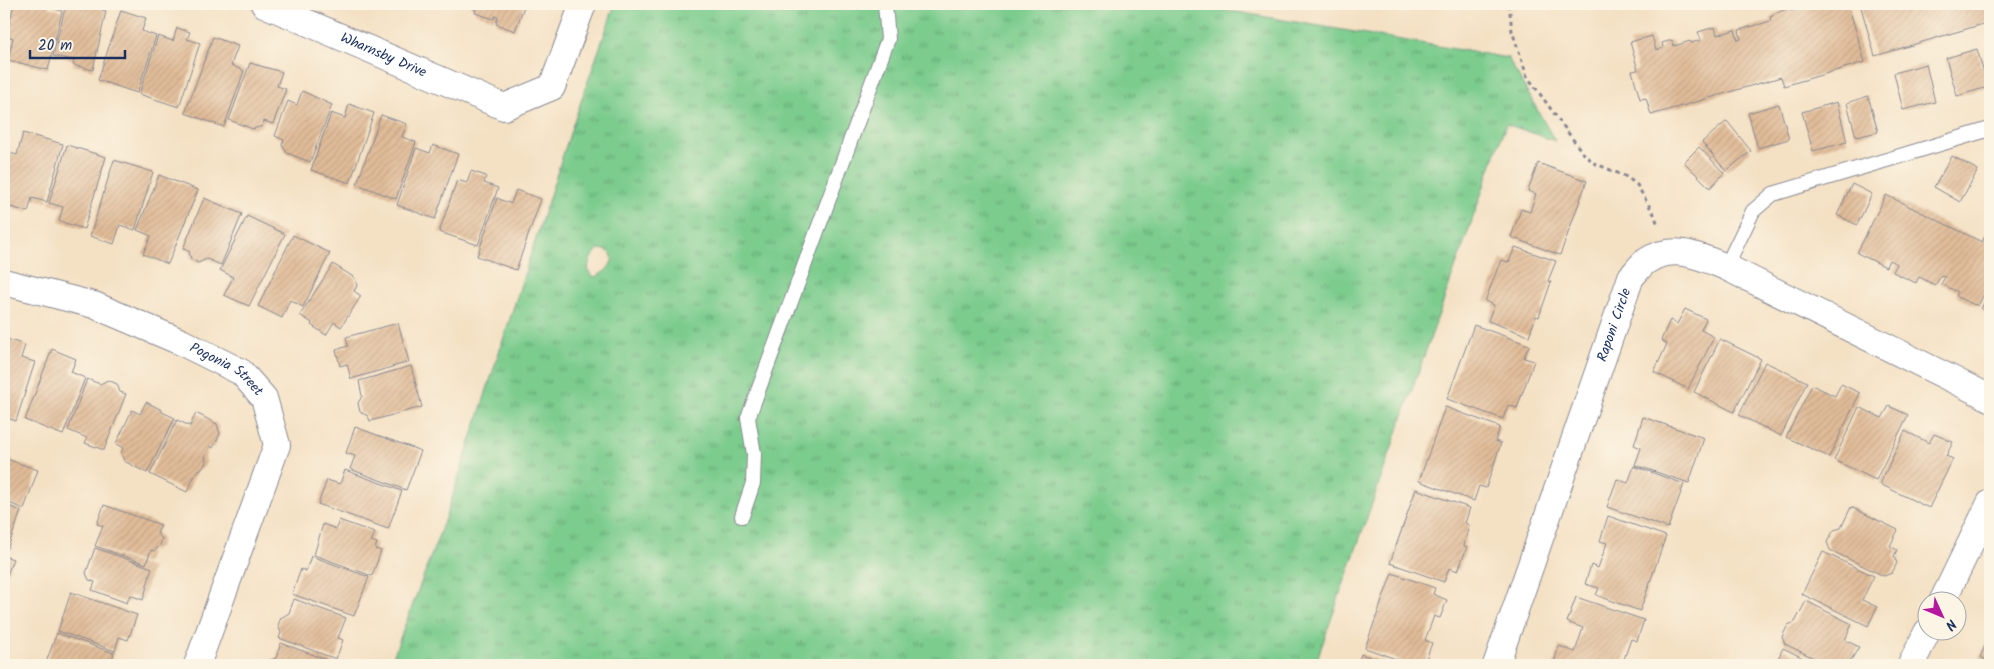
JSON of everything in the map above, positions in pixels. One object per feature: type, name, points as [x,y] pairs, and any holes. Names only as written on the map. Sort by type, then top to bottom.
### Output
[{"type":"street","name":"Wharnsby Drive","points":[[264,4],[504,107],[552,87],[583,4]]},
{"type":"street","name":"Raponi Circle","points":[[1496,665],[1631,277],[1646,262],[1668,253],[1692,253],[1726,267],[1990,398]]},
{"type":"street","name":"Pogonia Street","points":[[4,282],[94,305],[181,342],[241,372],[264,398],[277,445],[197,665]]},
{"type":"street","points":[[1947,592],[1990,503]]},
{"type":"street","points":[[1911,665],[1922,642]]},
{"type":"lane","points":[[742,516],[753,483],[754,454],[748,418],[888,39],[885,4]]},
{"type":"lane","points":[[1726,267],[1753,211],[1773,194],[1990,129]]},
{"type":"path","points":[[1509,4],[1512,31],[1527,76],[1582,152],[1594,163],[1627,177],[1637,185],[1654,214],[1668,253]]},
{"type":"green space","points":[[615,4],[1190,4],[1508,58],[1555,141],[1506,124],[1315,665],[390,665],[446,516],[571,130]],"holes":[[[599,249],[611,254],[612,258],[609,267],[604,272],[593,277],[590,274],[589,262]]]},
{"type":"building","points":[[14,4],[49,4],[48,7],[62,11],[48,70],[8,60],[13,38],[6,36]]},
{"type":"building","points":[[66,4],[81,6],[84,4],[98,4],[102,10],[106,11],[93,70],[73,65],[74,60],[53,56]]},
{"type":"building","points":[[473,4],[525,4],[515,31],[496,24],[498,17],[495,16],[494,19],[475,13],[476,10],[472,8]]},
{"type":"building","points":[[1808,4],[1848,4],[1865,62],[1784,86],[1781,77],[1651,115],[1646,98],[1640,99],[1632,71],[1638,70],[1630,42],[1652,36],[1656,50],[1663,48],[1662,43],[1672,40],[1674,46],[1701,40],[1698,32],[1715,27],[1717,35],[1735,30],[1738,40],[1741,39],[1739,30],[1771,21],[1770,17],[1773,14],[1790,8],[1791,11],[1809,6]]},
{"type":"building","points":[[1860,4],[1990,4],[1990,22],[1875,56]]},
{"type":"building","points":[[121,10],[146,18],[142,31],[156,36],[137,93],[98,80]]},
{"type":"building","points":[[177,28],[190,32],[187,39],[200,43],[179,107],[139,94],[158,36],[173,41]]},
{"type":"building","points":[[213,37],[238,46],[231,65],[244,71],[224,127],[185,113]]},
{"type":"building","points":[[1977,49],[1988,87],[1957,96],[1946,58]]},
{"type":"building","points":[[250,63],[282,72],[277,86],[286,89],[273,124],[264,121],[262,126],[253,129],[229,120]]},
{"type":"building","points":[[1926,64],[1935,102],[1903,110],[1894,73]]},
{"type":"building","points":[[302,91],[332,105],[310,162],[287,153],[282,145],[284,140],[275,136],[288,101],[297,105]]},
{"type":"building","points":[[1868,96],[1878,132],[1856,137],[1847,103]]},
{"type":"building","points":[[1837,102],[1847,142],[1813,151],[1802,112]]},
{"type":"building","points":[[349,104],[374,113],[350,183],[311,170],[331,113],[345,118]]},
{"type":"building","points":[[1779,104],[1789,139],[1758,148],[1748,113]]},
{"type":"building","points":[[381,115],[407,124],[402,137],[416,142],[396,199],[357,184]]},
{"type":"building","points":[[1727,121],[1751,151],[1726,171],[1702,142]]},
{"type":"building","points":[[23,133],[63,144],[47,202],[32,198],[28,212],[7,206],[4,202],[4,175],[10,153],[17,155]]},
{"type":"building","points":[[67,145],[106,157],[84,229],[59,221],[63,207],[49,203]]},
{"type":"building","points":[[433,145],[458,154],[435,219],[397,205],[416,148],[430,153]]},
{"type":"building","points":[[1699,147],[1724,173],[1710,188],[1684,162]]},
{"type":"building","points":[[1952,156],[1978,170],[1960,202],[1934,187]]},
{"type":"building","points":[[114,160],[153,172],[135,230],[120,225],[114,244],[90,236]]},
{"type":"building","points":[[1538,163],[1587,181],[1560,255],[1511,237],[1521,209],[1530,212],[1536,194],[1528,191]]},
{"type":"building","points":[[471,171],[486,176],[484,183],[498,188],[478,245],[439,232],[457,180],[467,183]]},
{"type":"building","points":[[159,175],[198,190],[168,264],[143,254],[151,236],[137,230]]},
{"type":"building","points":[[1852,184],[1872,194],[1857,225],[1837,215]]},
{"type":"building","points":[[516,190],[541,199],[516,270],[477,256],[497,198],[511,204]]},
{"type":"building","points":[[1886,195],[1982,242],[1987,232],[1990,234],[1989,313],[1981,309],[1988,296],[1984,294],[1978,306],[1959,298],[1956,295],[1958,292],[1941,284],[1945,277],[1941,276],[1935,285],[1919,277],[1916,283],[1893,272],[1897,264],[1889,260],[1886,267],[1857,253]]},
{"type":"building","points":[[204,198],[242,214],[221,265],[207,259],[198,263],[191,259],[189,251],[183,249]]},
{"type":"building","points":[[247,216],[285,234],[249,306],[224,295],[233,277],[220,270]]},
{"type":"building","points":[[293,235],[330,253],[303,307],[290,300],[282,318],[258,306]]},
{"type":"building","points":[[1515,247],[1556,261],[1548,281],[1551,282],[1539,317],[1536,316],[1529,336],[1488,321],[1494,305],[1485,301],[1501,260],[1509,262]]},
{"type":"building","points":[[333,264],[355,278],[357,286],[354,291],[361,296],[341,327],[334,322],[326,335],[300,315]]},
{"type":"building","points":[[1685,309],[1706,319],[1701,330],[1714,337],[1688,389],[1654,372],[1667,344],[1661,340],[1670,320],[1677,324]]},
{"type":"building","points":[[398,323],[409,362],[351,379],[347,364],[340,366],[336,350],[348,346],[346,337]]},
{"type":"building","points":[[1474,325],[1529,345],[1524,358],[1534,361],[1517,408],[1508,405],[1503,419],[1447,399]]},
{"type":"building","points":[[4,338],[25,345],[21,358],[35,362],[16,421],[4,417]]},
{"type":"building","points":[[1720,339],[1761,359],[1734,412],[1694,392]]},
{"type":"building","points":[[52,349],[76,359],[71,372],[85,378],[63,435],[25,420]]},
{"type":"building","points":[[1765,362],[1807,382],[1781,436],[1739,415]]},
{"type":"building","points":[[411,366],[422,407],[370,421],[368,416],[360,412],[358,403],[362,396],[359,381]]},
{"type":"building","points":[[87,379],[100,384],[108,380],[117,384],[120,392],[126,394],[104,450],[85,443],[87,438],[68,430]]},
{"type":"building","points":[[1841,384],[1860,393],[1829,457],[1786,437],[1812,385],[1835,396]]},
{"type":"building","points":[[146,402],[175,418],[147,473],[124,461],[121,453],[123,448],[116,444],[132,410],[140,414]]},
{"type":"building","points":[[1889,406],[1908,415],[1876,480],[1834,460],[1859,407],[1882,418]]},
{"type":"building","points":[[1445,407],[1500,427],[1495,441],[1501,443],[1486,488],[1479,486],[1474,501],[1419,481]]},
{"type":"building","points":[[196,413],[217,424],[220,434],[213,448],[210,446],[205,456],[206,462],[203,468],[197,471],[187,492],[150,474],[177,420],[190,426]]},
{"type":"building","points":[[1643,417],[1704,438],[1689,483],[1635,465],[1641,448],[1634,445]]},
{"type":"building","points":[[355,427],[421,451],[406,490],[350,469],[355,456],[346,453]]},
{"type":"building","points":[[1905,431],[1929,443],[1934,434],[1953,442],[1946,456],[1953,459],[1929,508],[1880,484]]},
{"type":"building","points":[[4,458],[38,470],[24,509],[4,501]]},
{"type":"building","points":[[1634,466],[1684,484],[1668,528],[1607,507],[1617,479],[1628,483]]},
{"type":"building","points":[[345,470],[402,491],[388,529],[318,504],[327,480],[340,484]]},
{"type":"building","points":[[1416,489],[1470,508],[1465,523],[1469,525],[1464,546],[1467,547],[1458,571],[1449,568],[1444,582],[1390,563]]},
{"type":"building","points":[[4,504],[21,511],[7,550],[4,548]]},
{"type":"building","points":[[104,505],[161,525],[157,533],[162,539],[160,546],[154,551],[151,550],[146,564],[95,546],[103,526],[97,524]]},
{"type":"building","points":[[1851,507],[1898,530],[1890,546],[1897,550],[1894,556],[1897,563],[1892,573],[1884,576],[1830,550],[1827,542],[1834,530],[1841,528]]},
{"type":"building","points":[[1608,516],[1666,536],[1640,611],[1596,595],[1599,588],[1585,584],[1591,565],[1598,568],[1607,543],[1600,541]]},
{"type":"building","points":[[339,520],[375,533],[371,541],[377,543],[375,549],[381,551],[372,576],[314,555],[323,524],[336,529]]},
{"type":"building","points":[[95,548],[152,568],[143,600],[130,595],[127,603],[92,590],[95,582],[89,580],[86,573]]},
{"type":"building","points":[[1823,552],[1874,576],[1862,600],[1877,607],[1868,626],[1802,594]]},
{"type":"building","points":[[4,556],[13,559],[4,583]]},
{"type":"building","points":[[311,556],[369,577],[354,616],[292,594],[301,569],[306,571]]},
{"type":"building","points":[[1392,573],[1435,588],[1433,594],[1447,600],[1440,618],[1434,616],[1425,640],[1432,643],[1424,665],[1411,662],[1410,664],[1365,648]]},
{"type":"building","points":[[71,592],[137,615],[128,640],[119,637],[115,651],[58,631]]},
{"type":"building","points":[[1576,597],[1644,620],[1637,641],[1631,639],[1622,665],[1553,665],[1559,646],[1575,652],[1583,628],[1567,622]]},
{"type":"building","points":[[294,599],[346,618],[338,638],[343,640],[336,659],[279,638],[281,633],[278,625],[281,618],[289,613]]},
{"type":"building","points":[[1806,601],[1852,624],[1845,640],[1859,647],[1848,665],[1828,665],[1785,644],[1782,637],[1788,625],[1795,622]]},
{"type":"building","points":[[57,633],[114,653],[110,665],[45,665]]},
{"type":"building","points":[[1990,635],[1990,662],[1980,657]]},
{"type":"building","points":[[281,643],[333,662],[332,665],[266,665],[268,661],[276,658]]},
{"type":"building","points":[[1783,648],[1817,665],[1775,665]]},
{"type":"building","points":[[1361,654],[1392,665],[1357,665]]}]
